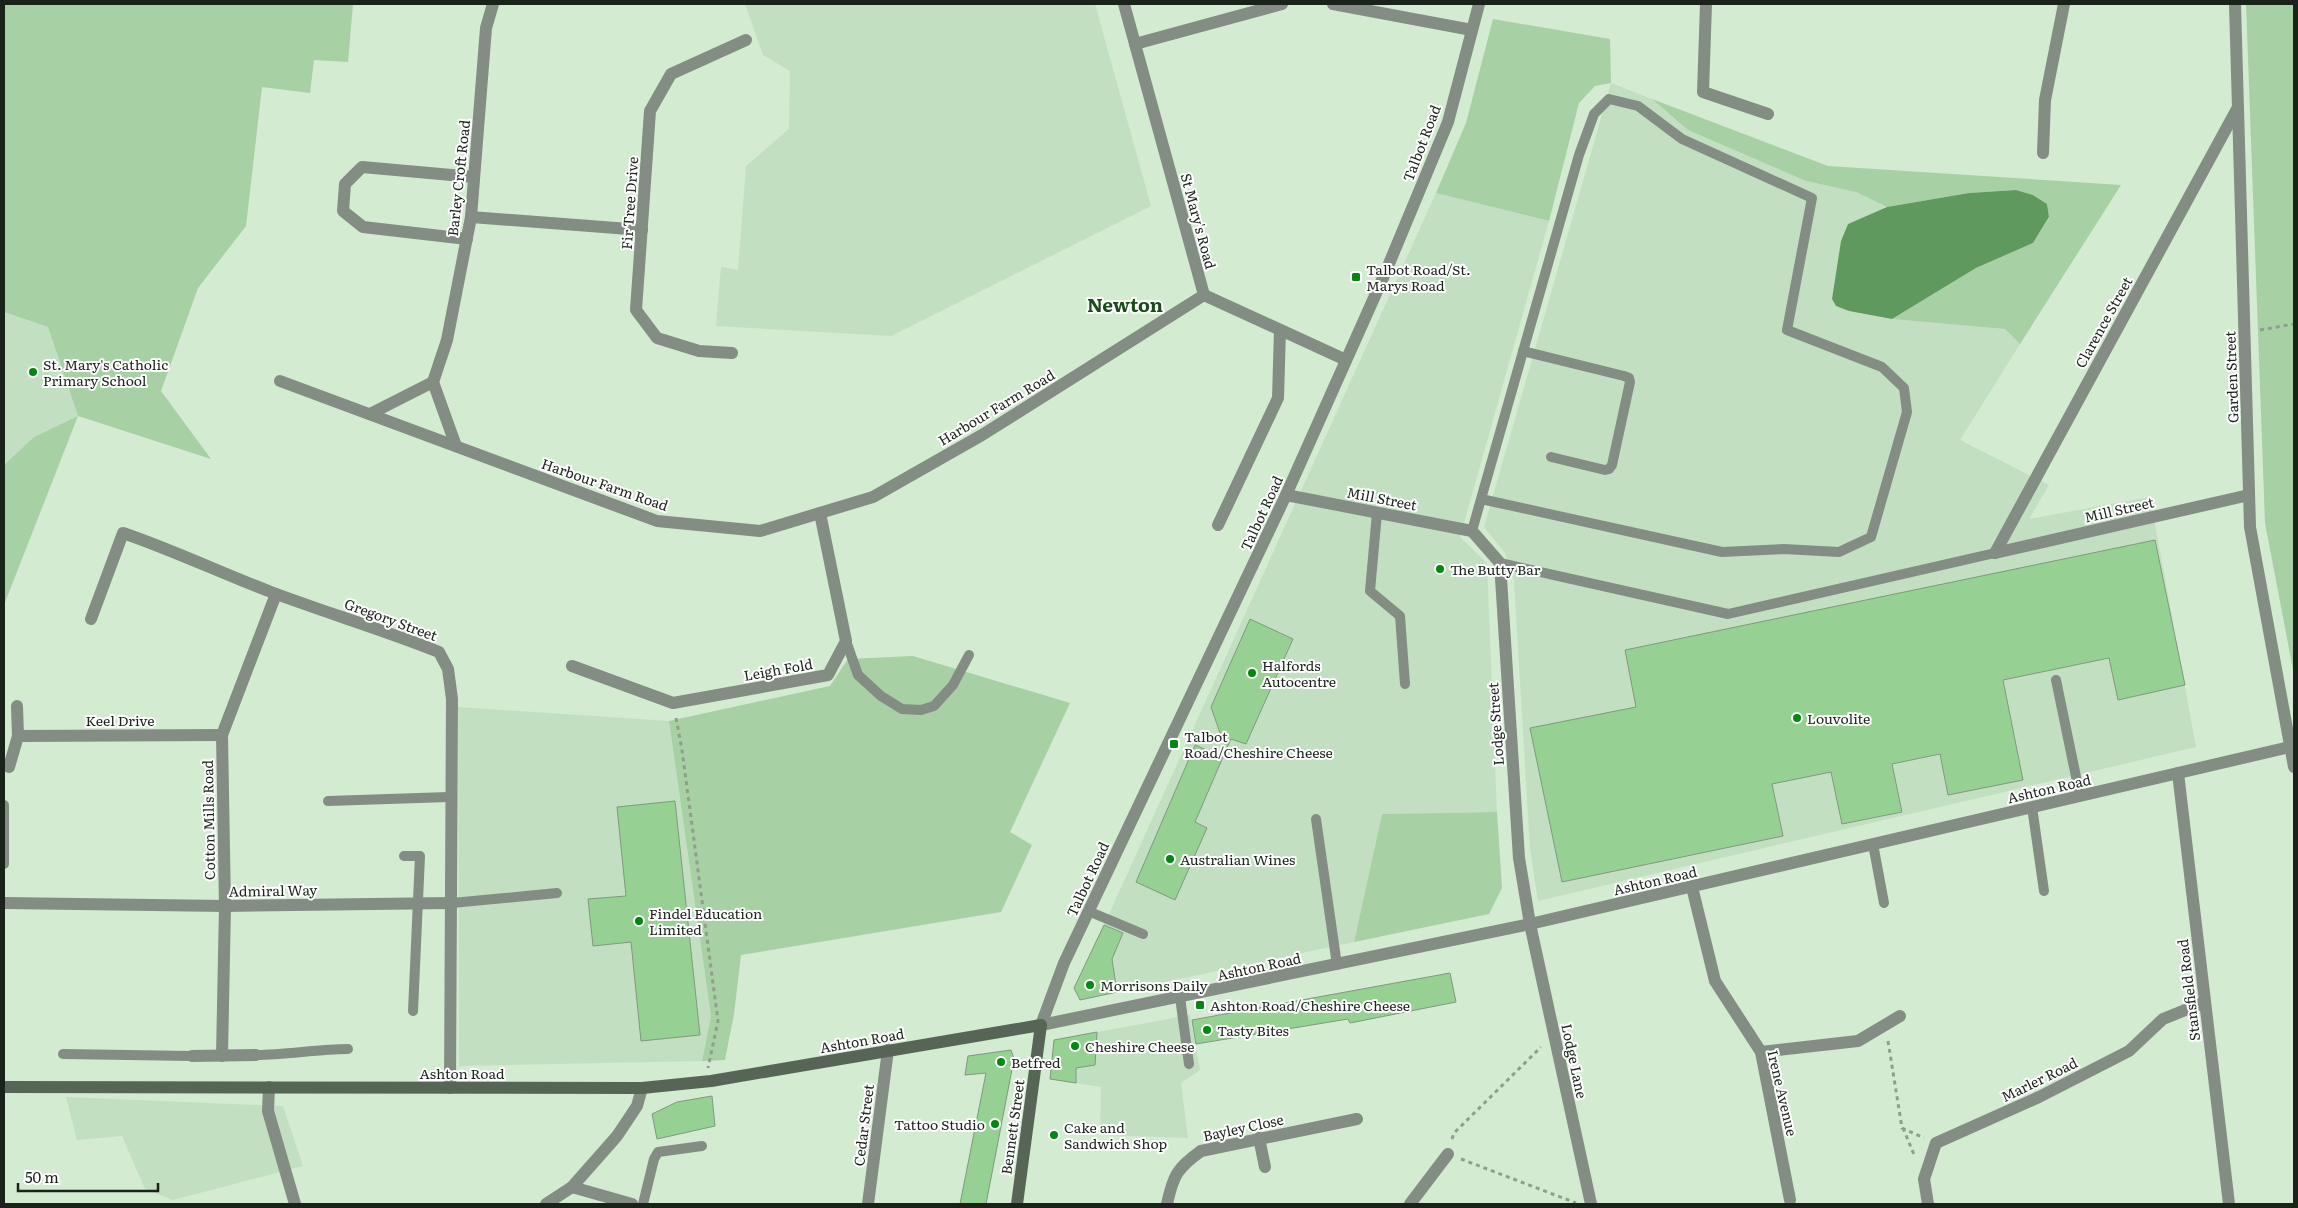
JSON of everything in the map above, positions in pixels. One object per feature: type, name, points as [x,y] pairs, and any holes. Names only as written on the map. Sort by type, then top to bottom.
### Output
[{"type":"main road","name":"Ashton Road","points":[[4,1087],[642,1088],[711,1080],[1041,1025]]},
{"type":"main road","name":"Bennett Street","points":[[1017,1204],[1041,1025]]},
{"type":"street","name":"Barley Croft Road","points":[[434,382],[447,340],[471,217],[486,28],[493,4]]},
{"type":"street","name":"St Mary's Road","points":[[1124,4],[1204,295]]},
{"type":"street","points":[[1136,44],[1282,4]]},
{"type":"street","points":[[1333,4],[1472,30]]},
{"type":"street","name":"Talbot Road","points":[[1041,1025],[1064,963],[1286,495],[1346,360],[1448,122],[1479,4]]},
{"type":"street","points":[[1706,4],[1703,92],[1768,114]]},
{"type":"street","points":[[2043,153],[2045,100],[2064,4]]},
{"type":"street","name":"Garden Street","points":[[2235,4],[2250,527],[2292,746],[2294,767]]},
{"type":"street","name":"Fir Tree Drive","points":[[732,353],[699,351],[657,338],[636,310],[650,111],[671,74],[746,40]]},
{"type":"street","name":"Clarence Street","points":[[1995,553],[2238,106]]},
{"type":"street","points":[[467,239],[363,227],[343,211],[345,184],[362,167],[474,177]]},
{"type":"street","points":[[471,217],[642,230]]},
{"type":"street","points":[[1204,295],[1346,360]]},
{"type":"street","name":"Harbour Farm Road","points":[[280,381],[657,521],[760,531],[873,497],[982,434],[1204,295]]},
{"type":"street","points":[[1218,525],[1278,398],[1280,330]]},
{"type":"street","points":[[370,414],[434,382],[456,446]]},
{"type":"street","name":"Mill Street","points":[[1286,495],[1472,530]]},
{"type":"street","name":"Mill Street","points":[[1995,553],[2249,495]]},
{"type":"street","points":[[820,513],[846,641]]},
{"type":"street","points":[[1472,530],[1500,563]]},
{"type":"street","name":"Gregory Street","points":[[91,619],[123,533],[175,551],[212,570],[439,652],[448,669],[452,699],[449,797],[452,903],[450,1088]]},
{"type":"street","name":"Lodge Street","points":[[1500,563],[1519,858],[1530,924]]},
{"type":"street","name":"Cotton Mills Road","points":[[222,1056],[224,906],[222,735],[276,594]]},
{"type":"street","name":"Leigh Fold","points":[[673,703],[828,675],[846,641]]},
{"type":"street","points":[[572,666],[673,703]]},
{"type":"street","points":[[9,767],[18,736],[17,706]]},
{"type":"street","name":"Keel Drive","points":[[18,736],[222,735]]},
{"type":"street","name":"Ashton Road","points":[[1041,1025],[1180,998],[1530,924],[2292,746]]},
{"type":"street","name":"Stansfield Road","points":[[2178,773],[2229,1204]]},
{"type":"street","name":"Irene Avenue","points":[[1692,887],[1715,981],[1761,1052],[1790,1200]]},
{"type":"street","name":"Admiral Way","points":[[4,903],[224,906],[452,903]]},
{"type":"street","name":"Lodge Lane","points":[[1530,924],[1591,1204]]},
{"type":"street","name":"Marler Road","points":[[1936,1143],[2039,1097],[2129,1051],[2163,1019],[2205,1002]]},
{"type":"street","points":[[1761,1052],[1858,1040],[1900,1016]]},
{"type":"street","name":"Cedar Street","points":[[868,1204],[888,1050]]},
{"type":"street","points":[[192,1056],[256,1055]]},
{"type":"street","points":[[269,1087],[268,1112],[294,1204]]},
{"type":"street","points":[[546,1204],[572,1187],[617,1136],[638,1106],[642,1088]]},
{"type":"street","name":"Bayley Close","points":[[1167,1204],[1170,1190],[1181,1165],[1200,1151],[1357,1119]]},
{"type":"street","points":[[1259,1138],[1265,1168]]},
{"type":"street","points":[[1928,1204],[1924,1179],[1936,1143]]},
{"type":"street","points":[[1410,1204],[1448,1154]]},
{"type":"street","points":[[572,1187],[632,1204]]},
{"type":"lane","points":[[1472,530],[1481,498],[1579,155],[1594,114],[1610,98],[1638,106],[1682,139],[1812,198],[1787,330],[1882,366],[1904,388],[1907,412],[1870,537],[1840,552],[1784,549],[1722,552],[1481,498]]},
{"type":"lane","points":[[1523,351],[1624,376],[1630,382],[1612,465],[1609,469],[1605,470],[1551,457]]},
{"type":"lane","points":[[1378,512],[1370,591],[1400,616],[1405,684]]},
{"type":"lane","points":[[1500,563],[1728,614],[1995,553]]},
{"type":"lane","points":[[846,641],[858,674],[881,696],[902,709],[920,710],[934,706],[953,685],[969,655]]},
{"type":"lane","points":[[2056,680],[2080,796]]},
{"type":"lane","points":[[328,801],[449,797]]},
{"type":"lane","points":[[4,805],[4,864]]},
{"type":"lane","points":[[2032,807],[2044,891]]},
{"type":"lane","points":[[1316,819],[1338,965]]},
{"type":"lane","points":[[1873,844],[1884,903]]},
{"type":"lane","points":[[404,856],[420,856],[413,1011]]},
{"type":"lane","points":[[452,903],[558,893]]},
{"type":"lane","points":[[1088,911],[1143,934]]},
{"type":"lane","points":[[1180,998],[1188,1064]]},
{"type":"lane","points":[[256,1055],[290,1054],[322,1049],[348,1049]]},
{"type":"lane","points":[[63,1054],[192,1056]]},
{"type":"lane","points":[[643,1204],[654,1159],[658,1152],[702,1146]]},
{"type":"path","points":[[2244,333],[2294,324]]},
{"type":"path","points":[[673,703],[682,750],[718,1021],[708,1067],[711,1080]]},
{"type":"path","points":[[1554,1034],[1454,1132],[1448,1154],[1579,1204]]},
{"type":"path","points":[[1890,1051],[1902,1128],[1924,1179]]},
{"type":"path","points":[[1902,1128],[1936,1143]]},
{"type":"shaded area","points":[[4,4],[353,4],[348,62],[314,60],[310,93],[262,87],[246,226],[198,288],[161,391],[211,459],[78,416],[48,327],[4,312]]},
{"type":"shaded area","points":[[745,4],[1095,4],[1151,206],[891,336],[716,326],[721,267],[738,270],[746,166],[789,129],[790,71],[763,55]]},
{"type":"shaded area","points":[[2246,4],[2294,4],[2294,675],[2265,523]]},
{"type":"shaded area","points":[[1493,19],[1610,39],[1611,83],[1595,86],[1579,103],[1549,221],[1436,193],[1466,123]]},
{"type":"shaded area","points":[[1611,83],[1652,99],[1688,130],[1806,181],[1856,192],[1887,207],[1848,224],[1841,242],[1832,299],[1836,306],[1849,311],[1892,319],[2005,329],[2020,344],[1960,440],[2049,485],[2029,519],[2150,497],[2196,747],[1538,901],[1530,849],[1514,581],[1505,553],[1484,527]]},
{"type":"shaded area","points":[[1652,99],[1828,166],[2121,185],[2020,344],[2005,329],[1892,319],[1976,268],[2033,243],[2049,218],[2047,204],[2033,195],[2016,190],[1969,193],[1887,207],[1856,192],[1806,181],[1688,130]]},
{"type":"shaded area","points":[[2016,190],[2033,195],[2047,204],[2049,217],[2033,243],[1976,268],[1892,319],[1849,311],[1836,306],[1832,299],[1841,241],[1848,224],[1887,207],[1969,193]]},
{"type":"shaded area","points":[[1436,193],[1549,221],[1460,537],[1487,563],[1497,812],[1382,814],[1354,942],[1080,1000],[1076,987]]},
{"type":"shaded area","name":"St. Mary's Catholic Primary School","points":[[4,312],[48,327],[78,416],[34,437],[4,465]]},
{"type":"shaded area","points":[[78,416],[4,605],[4,465],[34,437]]},
{"type":"shaded area","points":[[913,656],[1070,703],[1010,832],[1032,845],[1001,912],[741,955],[734,1014],[725,1060],[702,1061],[711,1016],[669,721],[830,686],[848,659]]},
{"type":"shaded area","points":[[458,707],[669,721],[711,1016],[702,1061],[459,1066]]},
{"type":"shaded area","points":[[1497,812],[1502,888],[1489,914],[1354,942],[1382,814]]},
{"type":"shaded area","points":[[1190,1015],[1200,1070],[1181,1083],[1188,1138],[1100,1135],[1101,1087],[1050,1079],[1054,1040]]},
{"type":"shaded area","points":[[66,1097],[283,1106],[303,1166],[173,1200],[145,1189],[122,1136],[77,1140]]},
{"type":"building","name":"Louvolite","points":[[2155,540],[2185,685],[2118,700],[2109,658],[2003,680],[2023,780],[1948,795],[1940,754],[1892,764],[1902,812],[1842,824],[1831,772],[1772,784],[1783,836],[1562,882],[1530,728],[1636,707],[1625,650]]},
{"type":"building","name":"Halfords Autocentre","points":[[1250,619],[1293,639],[1246,744],[1231,739],[1226,750],[1211,707]]},
{"type":"building","points":[[1195,745],[1223,757],[1195,822],[1207,828],[1175,900],[1136,882]]},
{"type":"building","name":"Findel Education Limited","points":[[675,801],[700,1035],[641,1041],[631,942],[593,946],[588,899],[626,896],[617,807]]},
{"type":"building","points":[[1104,925],[1123,933],[1112,959],[1117,992],[1080,1000],[1074,988]]},
{"type":"building","points":[[1450,973],[1456,1002],[1350,1023],[1348,1019],[1196,1044],[1192,1020]]},
{"type":"building","points":[[1097,1032],[1095,1065],[1076,1068],[1076,1083],[1050,1079],[1054,1040]]},
{"type":"building","points":[[1011,1050],[1014,1059],[986,1204],[960,1204],[986,1073],[965,1075],[968,1056]]},
{"type":"building","points":[[712,1096],[715,1126],[657,1139],[652,1114],[677,1102]]},
{"type":"place","name":"Talbot Road/St. Marys Road","points":[[1356,277]]},
{"type":"place","name":"St. Mary's Catholic Primary School","points":[[33,372]]},
{"type":"place","name":"The Butty Bar","points":[[1440,569]]},
{"type":"place","name":"Halfords Autocentre","points":[[1252,673]]},
{"type":"place","name":"Louvolite","points":[[1797,718]]},
{"type":"place","name":"Talbot Road/Cheshire Cheese","points":[[1174,744]]},
{"type":"place","name":"Australian Wines","points":[[1170,859]]},
{"type":"place","name":"Findel Education Limited","points":[[639,921]]},
{"type":"place","name":"Morrisons Daily","points":[[1090,985]]},
{"type":"place","name":"Ashton Road/Cheshire Cheese","points":[[1200,1005]]},
{"type":"place","name":"Tasty Bites","points":[[1207,1030]]},
{"type":"place","name":"Cheshire Cheese","points":[[1075,1046]]},
{"type":"place","name":"Betfred","points":[[1001,1062]]},
{"type":"place","name":"Tattoo Studio","points":[[995,1124]]},
{"type":"place","name":"Cake and Sandwich Shop","points":[[1054,1135]]},
{"type":"district","name":"Newton","points":[[1125,304]]}]
